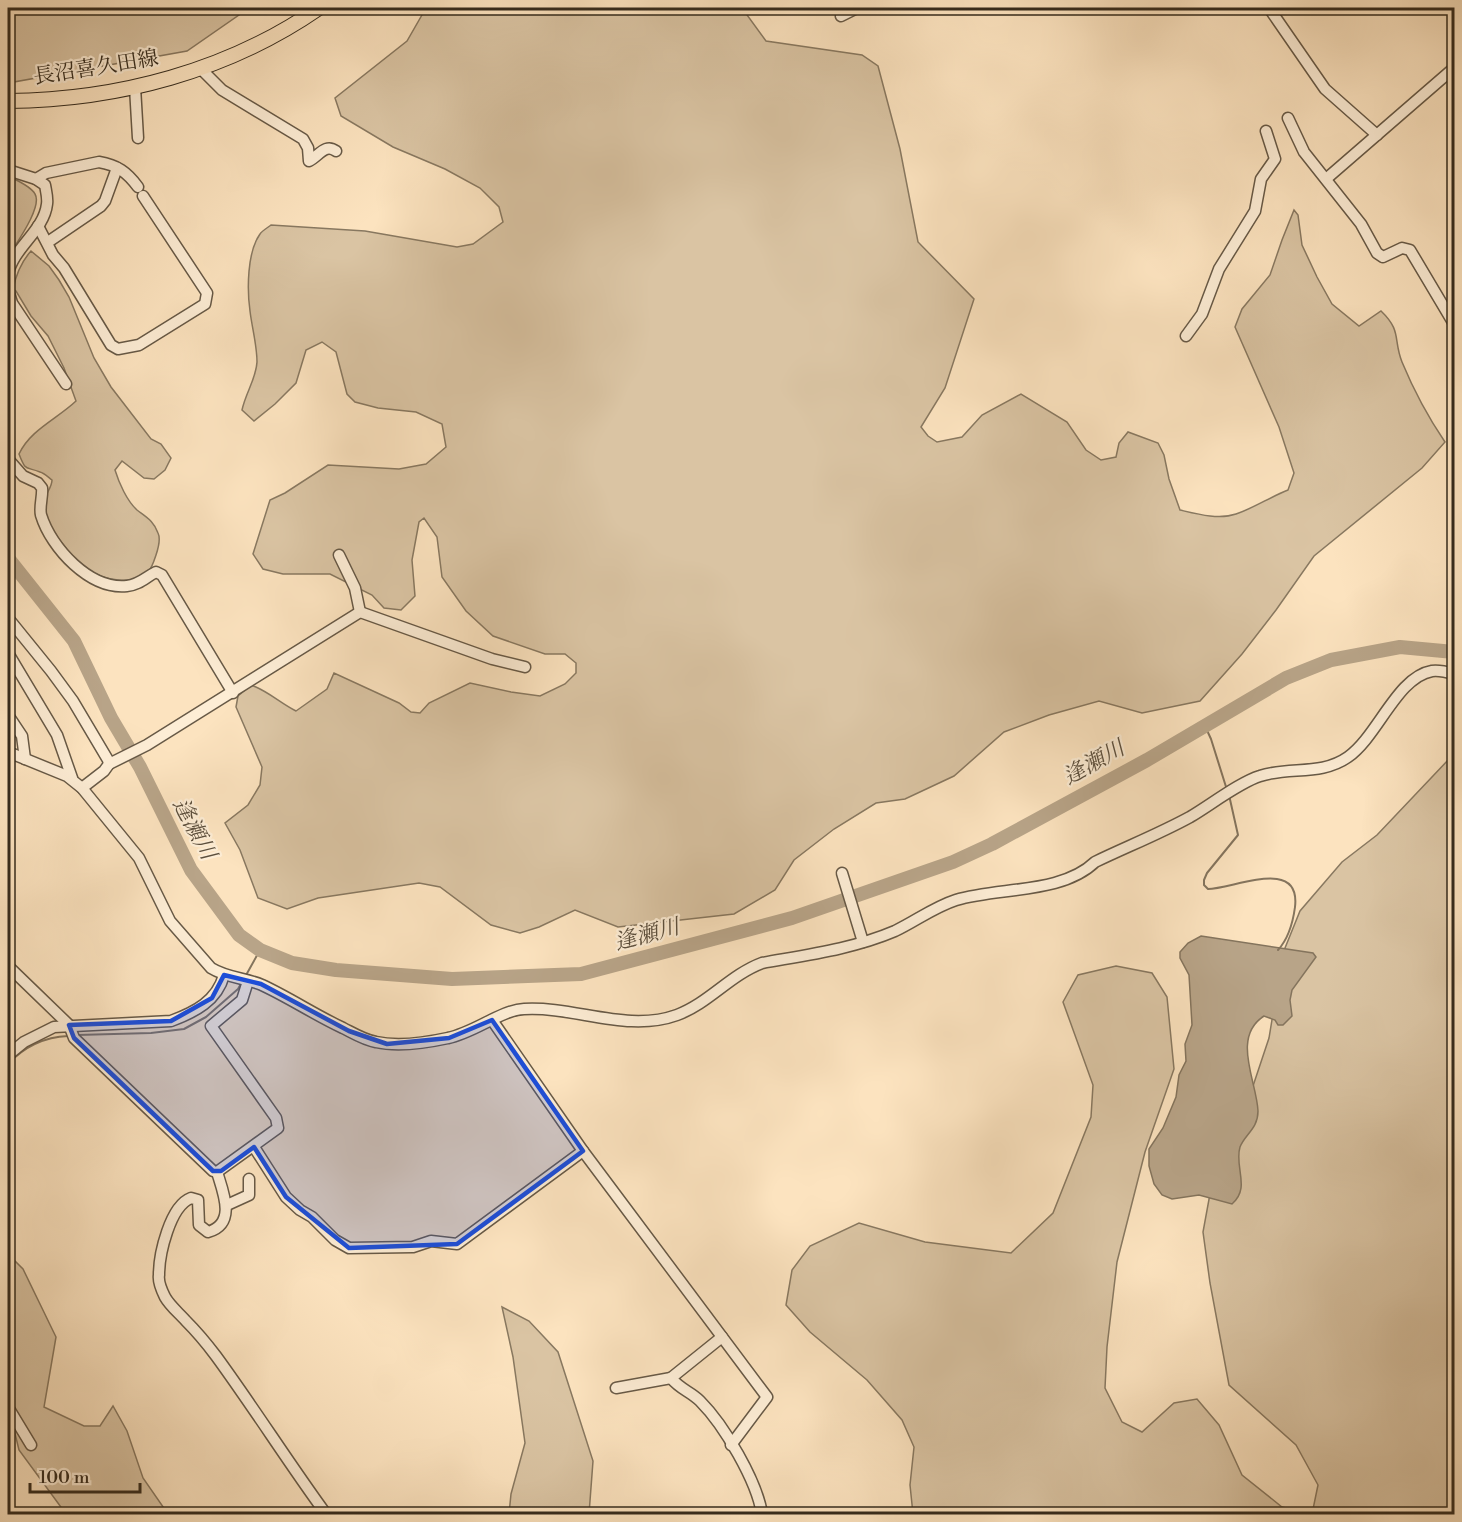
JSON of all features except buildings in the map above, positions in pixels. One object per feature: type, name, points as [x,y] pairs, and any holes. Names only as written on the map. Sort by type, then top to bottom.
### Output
[{"type":"main road","name":"長沼喜久田線","points":[[8,101],[63,98],[135,87],[200,68],[224,60],[271,37],[319,8]]},
{"type":"street","points":[[841,16],[857,8]]},
{"type":"street","points":[[1269,8],[1325,89],[1377,135]]},
{"type":"street","points":[[200,68],[222,90],[303,139],[308,148],[309,160],[327,147],[332,147],[336,151]]},
{"type":"street","points":[[1326,179],[1455,68]]},
{"type":"street","points":[[135,87],[138,138]]},
{"type":"street","points":[[1288,118],[1304,152],[1361,224],[1381,257],[1386,257],[1402,248],[1407,248],[1412,252],[1455,324]]},
{"type":"street","points":[[1186,336],[1202,314],[1220,269],[1255,211],[1261,179],[1275,156],[1266,131]]},
{"type":"street","points":[[36,179],[46,173],[99,162],[129,174],[207,293],[205,304],[138,345],[118,350],[111,345],[64,268],[53,255],[38,226]]},
{"type":"street","points":[[48,242],[101,206],[117,168]]},
{"type":"street","points":[[8,170],[36,179],[45,185],[47,205],[38,226],[9,266],[8,274]]},
{"type":"street","points":[[8,290],[12,303],[66,384]]},
{"type":"street","points":[[8,459],[23,476],[38,483],[42,488],[40,513],[48,531],[54,541],[81,570],[102,583],[125,586],[144,580],[156,572],[162,575],[233,693]]},
{"type":"street","points":[[339,555],[355,588],[360,612]]},
{"type":"street","points":[[82,788],[105,771],[112,762],[140,749],[233,693],[360,612],[492,659],[525,667]]},
{"type":"street","points":[[8,618],[51,670],[112,762]]},
{"type":"street","points":[[8,653],[57,735],[72,778]]},
{"type":"street","points":[[8,752],[72,778],[82,788],[139,858],[170,921],[211,968],[261,984],[310,1012],[365,1038],[387,1044],[415,1043],[467,1034],[492,1020],[523,1008],[629,1021],[662,1019],[698,1006],[753,967],[863,942],[895,931],[957,900],[1051,883],[1084,872],[1095,862],[1188,818],[1258,776],[1327,768],[1356,752],[1370,737],[1394,698],[1406,686],[1430,671],[1455,674]]},
{"type":"street","points":[[8,715],[22,736],[25,759]]},
{"type":"street","points":[[842,873],[863,942]]},
{"type":"street","points":[[8,966],[207,1166],[217,1172],[227,1205],[225,1219],[214,1231],[208,1232],[199,1224],[198,1200],[191,1198],[181,1205],[170,1225],[160,1258],[159,1280],[165,1297],[204,1341],[249,1399],[326,1515]]},
{"type":"street","points":[[8,1055],[38,1034],[54,1027],[71,1031],[171,1021],[194,1011],[238,978]]},
{"type":"street","points":[[217,1172],[277,1130],[278,1123],[211,1026],[242,999],[238,978]]},
{"type":"street","points":[[492,1020],[583,1150],[767,1397],[731,1445]]},
{"type":"street","points":[[254,1147],[286,1197],[312,1217],[335,1240],[349,1248],[413,1246],[431,1241],[457,1244],[583,1150]]},
{"type":"street","points":[[227,1205],[249,1195],[249,1179]]},
{"type":"street","points":[[616,1388],[671,1378],[722,1336]]},
{"type":"street","points":[[671,1378],[679,1388],[699,1401],[713,1416],[755,1488],[762,1515]]},
{"type":"street","points":[[8,1407],[31,1445]]},
{"type":"highlighted area","points":[[224,975],[261,984],[349,1031],[387,1044],[449,1038],[492,1020],[583,1151],[457,1244],[349,1248],[286,1197],[254,1147],[221,1171],[213,1171],[74,1038],[69,1025],[171,1021],[212,998]]},
{"type":"shaded area","points":[[8,8],[249,8],[187,51],[8,83]]},
{"type":"shaded area","points":[[426,8],[742,8],[766,41],[862,55],[878,66],[900,149],[918,242],[974,299],[945,388],[921,427],[937,442],[962,437],[982,415],[1021,394],[1067,422],[1086,450],[1101,460],[1116,457],[1119,443],[1128,432],[1158,443],[1164,455],[1169,479],[1180,510],[1208,516],[1229,516],[1288,490],[1294,473],[1279,427],[1235,327],[1242,309],[1270,275],[1294,210],[1298,215],[1302,245],[1332,304],[1359,326],[1381,311],[1392,324],[1399,354],[1407,373],[1422,404],[1445,442],[1422,468],[1314,556],[1242,654],[1200,701],[1142,713],[1099,701],[1049,715],[1004,732],[954,776],[905,799],[876,803],[834,829],[794,860],[775,890],[734,914],[618,927],[575,910],[520,933],[491,925],[440,887],[419,883],[318,898],[287,909],[258,898],[240,850],[225,823],[248,805],[260,785],[262,767],[236,707],[238,696],[251,685],[296,711],[327,689],[334,673],[399,703],[411,712],[420,713],[429,703],[470,683],[540,696],[565,684],[576,673],[576,663],[565,654],[545,654],[493,636],[466,611],[442,577],[437,537],[424,518],[419,522],[412,560],[415,596],[401,610],[384,608],[372,595],[330,574],[283,574],[263,569],[253,554],[270,500],[328,465],[399,469],[426,464],[446,447],[442,424],[416,412],[378,408],[355,402],[347,394],[336,352],[322,342],[306,350],[296,383],[275,404],[254,421],[242,410],[257,362],[249,302],[250,261],[256,242],[266,228],[271,225],[365,231],[457,247],[473,244],[503,222],[499,207],[480,188],[445,169],[393,147],[341,116],[335,98],[407,41]]},
{"type":"shaded area","points":[[8,176],[30,188],[36,200],[32,216],[8,257]]},
{"type":"shaded area","points":[[31,251],[49,266],[69,297],[94,358],[111,387],[151,439],[161,444],[171,458],[165,470],[154,479],[144,478],[122,461],[115,470],[130,502],[152,522],[159,535],[158,547],[151,568],[142,576],[134,579],[118,580],[102,576],[88,569],[74,557],[54,532],[45,514],[44,502],[52,480],[42,473],[26,468],[19,454],[37,431],[76,401],[64,368],[48,336],[13,289],[19,269]]},
{"type":"shaded area","points":[[1454,757],[1454,1514],[1312,1514],[1318,1485],[1296,1445],[1229,1385],[1203,1232],[1214,1172],[1248,1101],[1269,1038],[1283,953],[1300,911],[1342,862],[1377,835],[1450,758]]},
{"type":"shaded area","points":[[1201,936],[1313,953],[1316,957],[1292,990],[1290,1000],[1292,1016],[1283,1025],[1278,1025],[1275,1020],[1264,1016],[1254,1025],[1249,1036],[1248,1061],[1258,1111],[1254,1127],[1240,1147],[1241,1184],[1238,1198],[1232,1204],[1199,1195],[1172,1199],[1162,1195],[1154,1184],[1149,1166],[1149,1149],[1163,1128],[1176,1097],[1179,1075],[1186,1061],[1185,1044],[1192,1025],[1189,975],[1180,958],[1180,952],[1188,943]]},
{"type":"shaded area","points":[[1116,966],[1152,973],[1167,997],[1174,1069],[1145,1152],[1117,1262],[1107,1347],[1105,1388],[1122,1422],[1142,1432],[1174,1403],[1197,1399],[1219,1425],[1242,1475],[1282,1507],[1310,1514],[913,1514],[910,1485],[914,1447],[902,1420],[867,1380],[810,1332],[786,1305],[792,1270],[810,1246],[859,1223],[925,1242],[1011,1253],[1053,1213],[1091,1117],[1093,1085],[1063,1002],[1078,975]]},
{"type":"shaded area","points":[[8,1254],[23,1269],[56,1337],[44,1407],[84,1426],[100,1426],[113,1406],[127,1431],[143,1478],[168,1514],[66,1514],[19,1450],[8,1405]]},
{"type":"shaded area","points":[[502,1307],[529,1321],[558,1352],[593,1461],[589,1514],[509,1514],[511,1494],[525,1443],[513,1357]]},
{"type":"waterway","name":"逢瀬川","points":[[8,558],[74,641],[111,718],[140,767],[191,870],[239,935],[260,950],[292,963],[336,970],[452,979],[581,974],[792,918],[953,862],[992,844],[1147,760],[1286,678],[1331,660],[1400,647],[1454,652]]},
{"type":"waterway","points":[[1205,726],[1227,790]]},
{"type":"waterway","points":[[1229,795],[1238,835],[1207,873],[1204,885],[1208,889],[1219,888],[1263,879],[1277,879],[1287,883],[1294,892],[1295,907],[1290,930],[1278,950]]},
{"type":"waterway","points":[[245,977],[260,950]]},
{"type":"waterway","points":[[77,1035],[151,1033],[184,1029],[206,1017],[238,989],[242,982]]},
{"type":"waterway","points":[[8,1064],[35,1044],[51,1038],[68,1036]]}]
